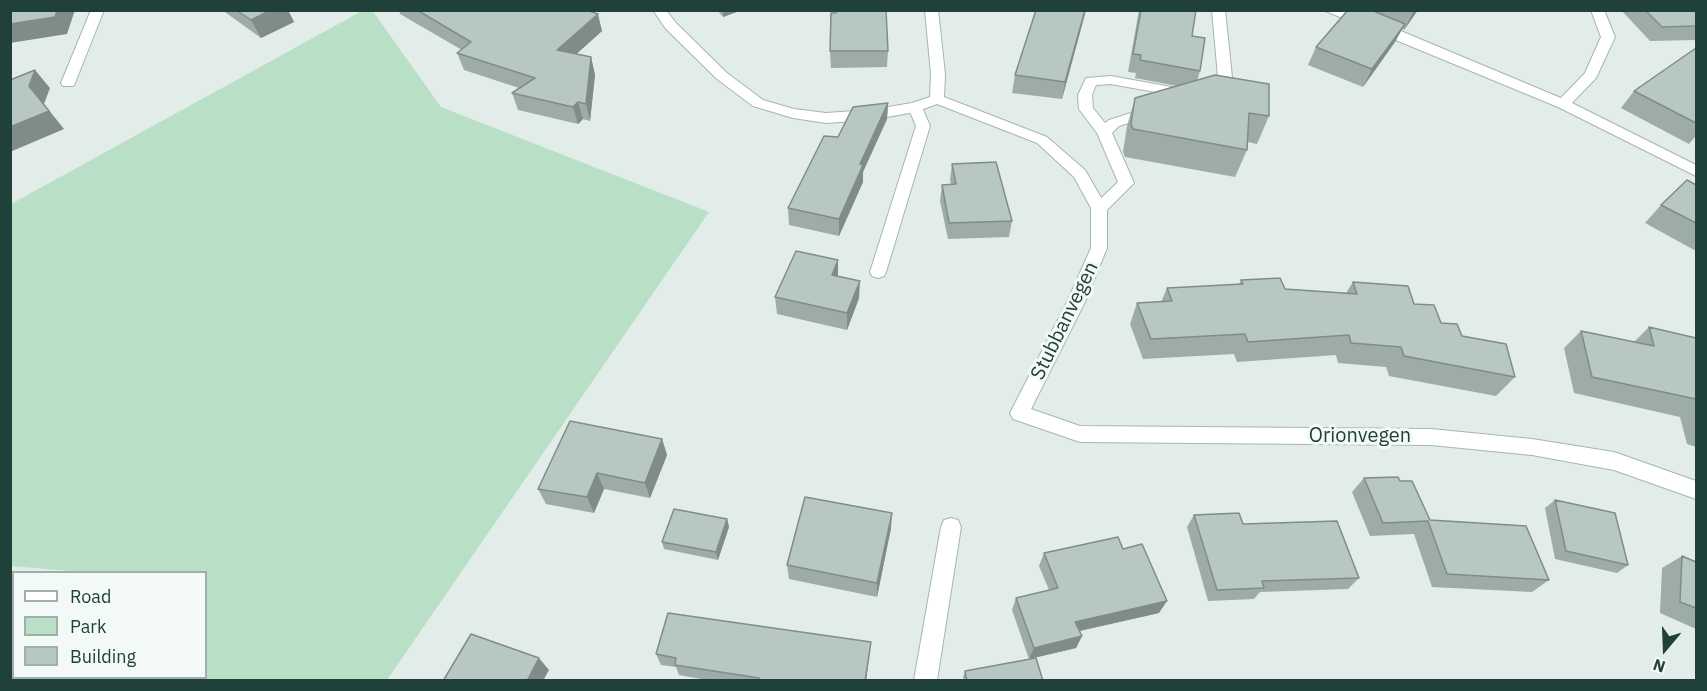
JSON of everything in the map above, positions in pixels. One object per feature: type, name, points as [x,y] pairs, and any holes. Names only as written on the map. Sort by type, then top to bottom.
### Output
[{"type":"street","points":[[68,83],[98,10]]},
{"type":"street","points":[[659,10],[671,26],[722,76],[758,103],[793,113],[826,118],[870,115],[915,107],[937,99],[938,74],[930,10]]},
{"type":"street","points":[[1104,132],[1114,123],[1216,93],[1225,77],[1218,10]]},
{"type":"street","points":[[1329,10],[1391,32],[1563,104],[1696,171]]},
{"type":"street","points":[[1563,104],[1591,75],[1608,37],[1597,10]]},
{"type":"street","points":[[1099,208],[1126,183],[1104,132],[1086,109],[1085,95],[1091,81],[1111,80],[1203,96]]},
{"type":"street","name":"Stubbanvegen","points":[[937,99],[1042,140],[1080,174],[1099,208],[1099,248],[1076,302],[1020,413]]},
{"type":"street","points":[[878,272],[923,126],[915,107]]},
{"type":"street","name":"Orionvegen","points":[[1020,413],[1080,434],[1431,437],[1532,447],[1614,461],[1696,490]]},
{"type":"street","points":[[925,681],[951,527]]},
{"type":"green space","points":[[372,10],[441,107],[709,212],[387,680],[73,680],[207,679],[207,571],[70,571],[11,566],[11,204],[362,11]]},
{"type":"building","points":[[10,10],[57,10],[55,17],[10,24]]},
{"type":"building","points":[[236,10],[271,10],[251,20]]},
{"type":"building","points":[[417,10],[586,10],[598,14],[557,50],[591,57],[586,104],[578,102],[573,107],[512,93],[535,78],[457,53],[471,42]]},
{"type":"building","points":[[836,10],[886,10],[888,51],[830,51],[831,13],[836,13]]},
{"type":"building","points":[[1036,10],[1085,10],[1065,82],[1015,75]]},
{"type":"building","points":[[1141,10],[1196,10],[1192,36],[1205,38],[1200,71],[1140,60],[1141,55],[1133,54]]},
{"type":"building","points":[[1348,10],[1371,10],[1405,24],[1372,69],[1316,47]]},
{"type":"building","points":[[1645,10],[1696,10],[1696,26],[1662,27]]},
{"type":"building","points":[[1696,48],[1696,123],[1634,91]]},
{"type":"building","points":[[35,70],[29,86],[49,111],[10,127],[10,80]]},
{"type":"building","points":[[1215,75],[1269,84],[1269,116],[1249,113],[1247,150],[1133,129],[1131,124],[1135,98]]},
{"type":"building","points":[[888,103],[860,164],[863,165],[839,219],[788,208],[824,136],[838,137],[853,107]]},
{"type":"building","points":[[996,162],[1012,221],[949,223],[942,185],[956,184],[952,164]]},
{"type":"building","points":[[1687,180],[1696,185],[1696,223],[1661,205]]},
{"type":"building","points":[[796,251],[838,260],[832,275],[860,281],[847,313],[775,297]]},
{"type":"building","points":[[1280,278],[1285,289],[1357,294],[1353,282],[1408,286],[1414,304],[1434,305],[1441,323],[1457,324],[1462,336],[1506,344],[1515,377],[1404,356],[1401,347],[1351,343],[1349,335],[1248,342],[1245,334],[1151,339],[1137,303],[1172,301],[1167,288],[1243,284],[1241,280]]},
{"type":"building","points":[[1649,327],[1696,338],[1696,399],[1592,377],[1581,331],[1654,346]]},
{"type":"building","points":[[570,421],[662,439],[645,483],[597,473],[587,497],[538,489]]},
{"type":"building","points":[[1398,477],[1400,481],[1412,481],[1430,520],[1526,526],[1549,580],[1447,574],[1428,521],[1383,523],[1364,478]]},
{"type":"building","points":[[805,497],[892,513],[877,583],[787,565]]},
{"type":"building","points":[[1555,500],[1615,513],[1628,565],[1566,551]]},
{"type":"building","points":[[674,509],[727,519],[716,552],[662,542]]},
{"type":"building","points":[[1239,513],[1243,524],[1337,521],[1359,578],[1262,581],[1264,588],[1217,590],[1194,515]]},
{"type":"building","points":[[1118,537],[1123,549],[1142,544],[1167,601],[1075,622],[1082,636],[1034,648],[1016,598],[1058,588],[1044,553]]},
{"type":"building","points":[[1682,556],[1696,562],[1696,608],[1680,602]]},
{"type":"building","points":[[668,613],[871,642],[865,681],[758,681],[759,678],[675,665],[676,658],[656,654]]},
{"type":"building","points":[[471,634],[539,658],[527,681],[443,681]]},
{"type":"building","points":[[1036,658],[1043,681],[967,681],[965,671]]}]
